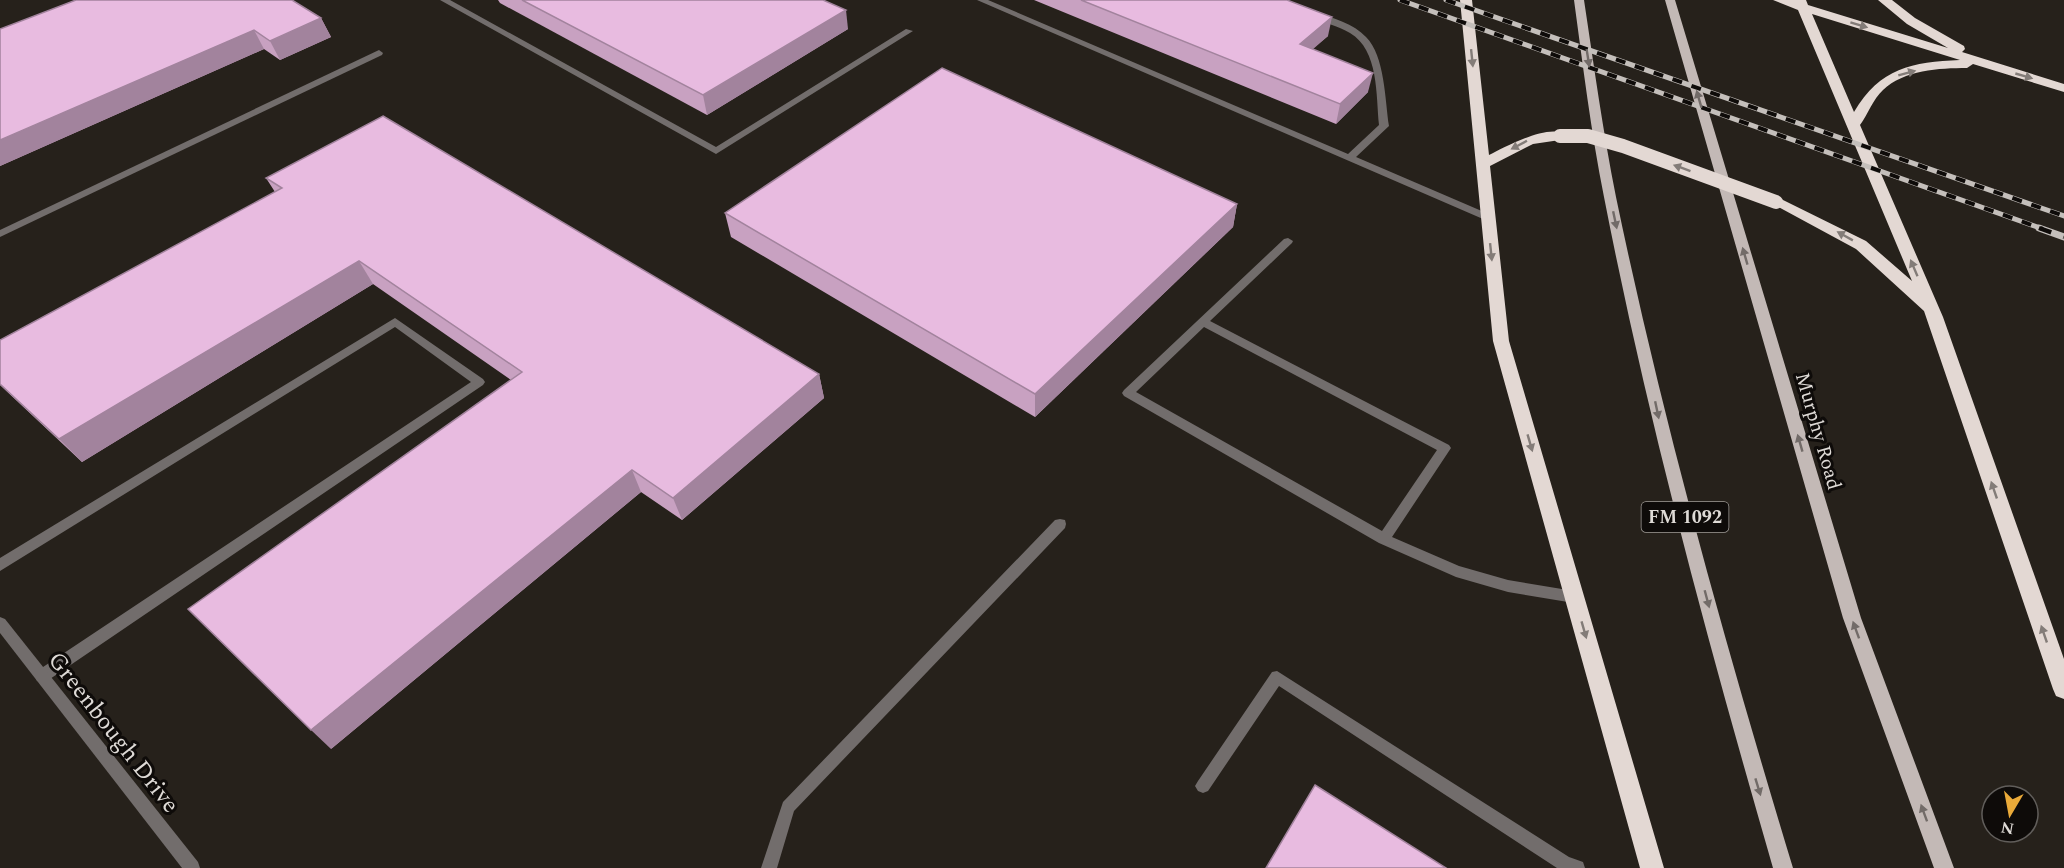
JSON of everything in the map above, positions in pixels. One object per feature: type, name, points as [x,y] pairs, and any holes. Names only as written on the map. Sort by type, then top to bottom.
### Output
[{"type":"highway","points":[[1466,0],[1501,341],[1652,868]]},
{"type":"highway","points":[[1779,0],[1801,4],[1984,64],[2064,87]]},
{"type":"highway","points":[[1884,0],[1911,21],[1984,64]]},
{"type":"highway","points":[[1801,4],[1935,317],[2064,689]]},
{"type":"highway","points":[[1853,126],[1876,88],[1888,78],[1937,64],[1984,64]]},
{"type":"highway","points":[[1482,165],[1529,140],[1560,136],[1588,136],[1623,146],[1776,202],[1819,221],[1861,245],[1894,272],[1935,317]]},
{"type":"main road","name":"FM 1092","points":[[1579,0],[1610,195],[1660,422],[1746,743],[1783,868]]},
{"type":"main road","name":"Murphy Road","points":[[1670,0],[1852,618],[1944,868]]},
{"type":"street","points":[[981,0],[1487,217]]},
{"type":"street","points":[[450,1],[716,151],[909,31]]},
{"type":"street","points":[[1306,11],[1335,22],[1365,39],[1375,64],[1384,126],[1349,158]]},
{"type":"street","points":[[0,234],[378,54]]},
{"type":"street","points":[[1288,242],[1128,393],[1384,538],[1456,571],[1508,586],[1574,597]]},
{"type":"street","points":[[0,565],[395,322],[479,382],[42,676]]},
{"type":"street","points":[[1203,322],[1445,448],[1384,538]]},
{"type":"street","points":[[769,868],[788,807],[1060,524]]},
{"type":"street","name":"Greenbough Drive","points":[[0,623],[192,868]]},
{"type":"street","points":[[1203,786],[1277,677],[1565,864],[1577,868]]},
{"type":"building","points":[[76,0],[292,0],[321,18],[270,41],[254,30],[0,140],[0,29]]},
{"type":"building","points":[[522,0],[823,0],[846,10],[703,95]]},
{"type":"building","points":[[1081,0],[1287,0],[1332,17],[1300,44],[1373,73],[1340,104]]},
{"type":"building","points":[[942,68],[1237,204],[1035,394],[725,213]]},
{"type":"building","points":[[383,116],[819,374],[673,498],[632,470],[311,730],[188,609],[522,372],[359,261],[59,439],[0,384],[0,340],[282,188],[266,178]]},
{"type":"building","points":[[1315,785],[1446,868],[1266,868]]},
{"type":"railway","points":[[1400,0],[2043,229]]},
{"type":"railway","points":[[1446,0],[2064,216]]},
{"type":"railway","points":[[2039,228],[2064,237]]}]
